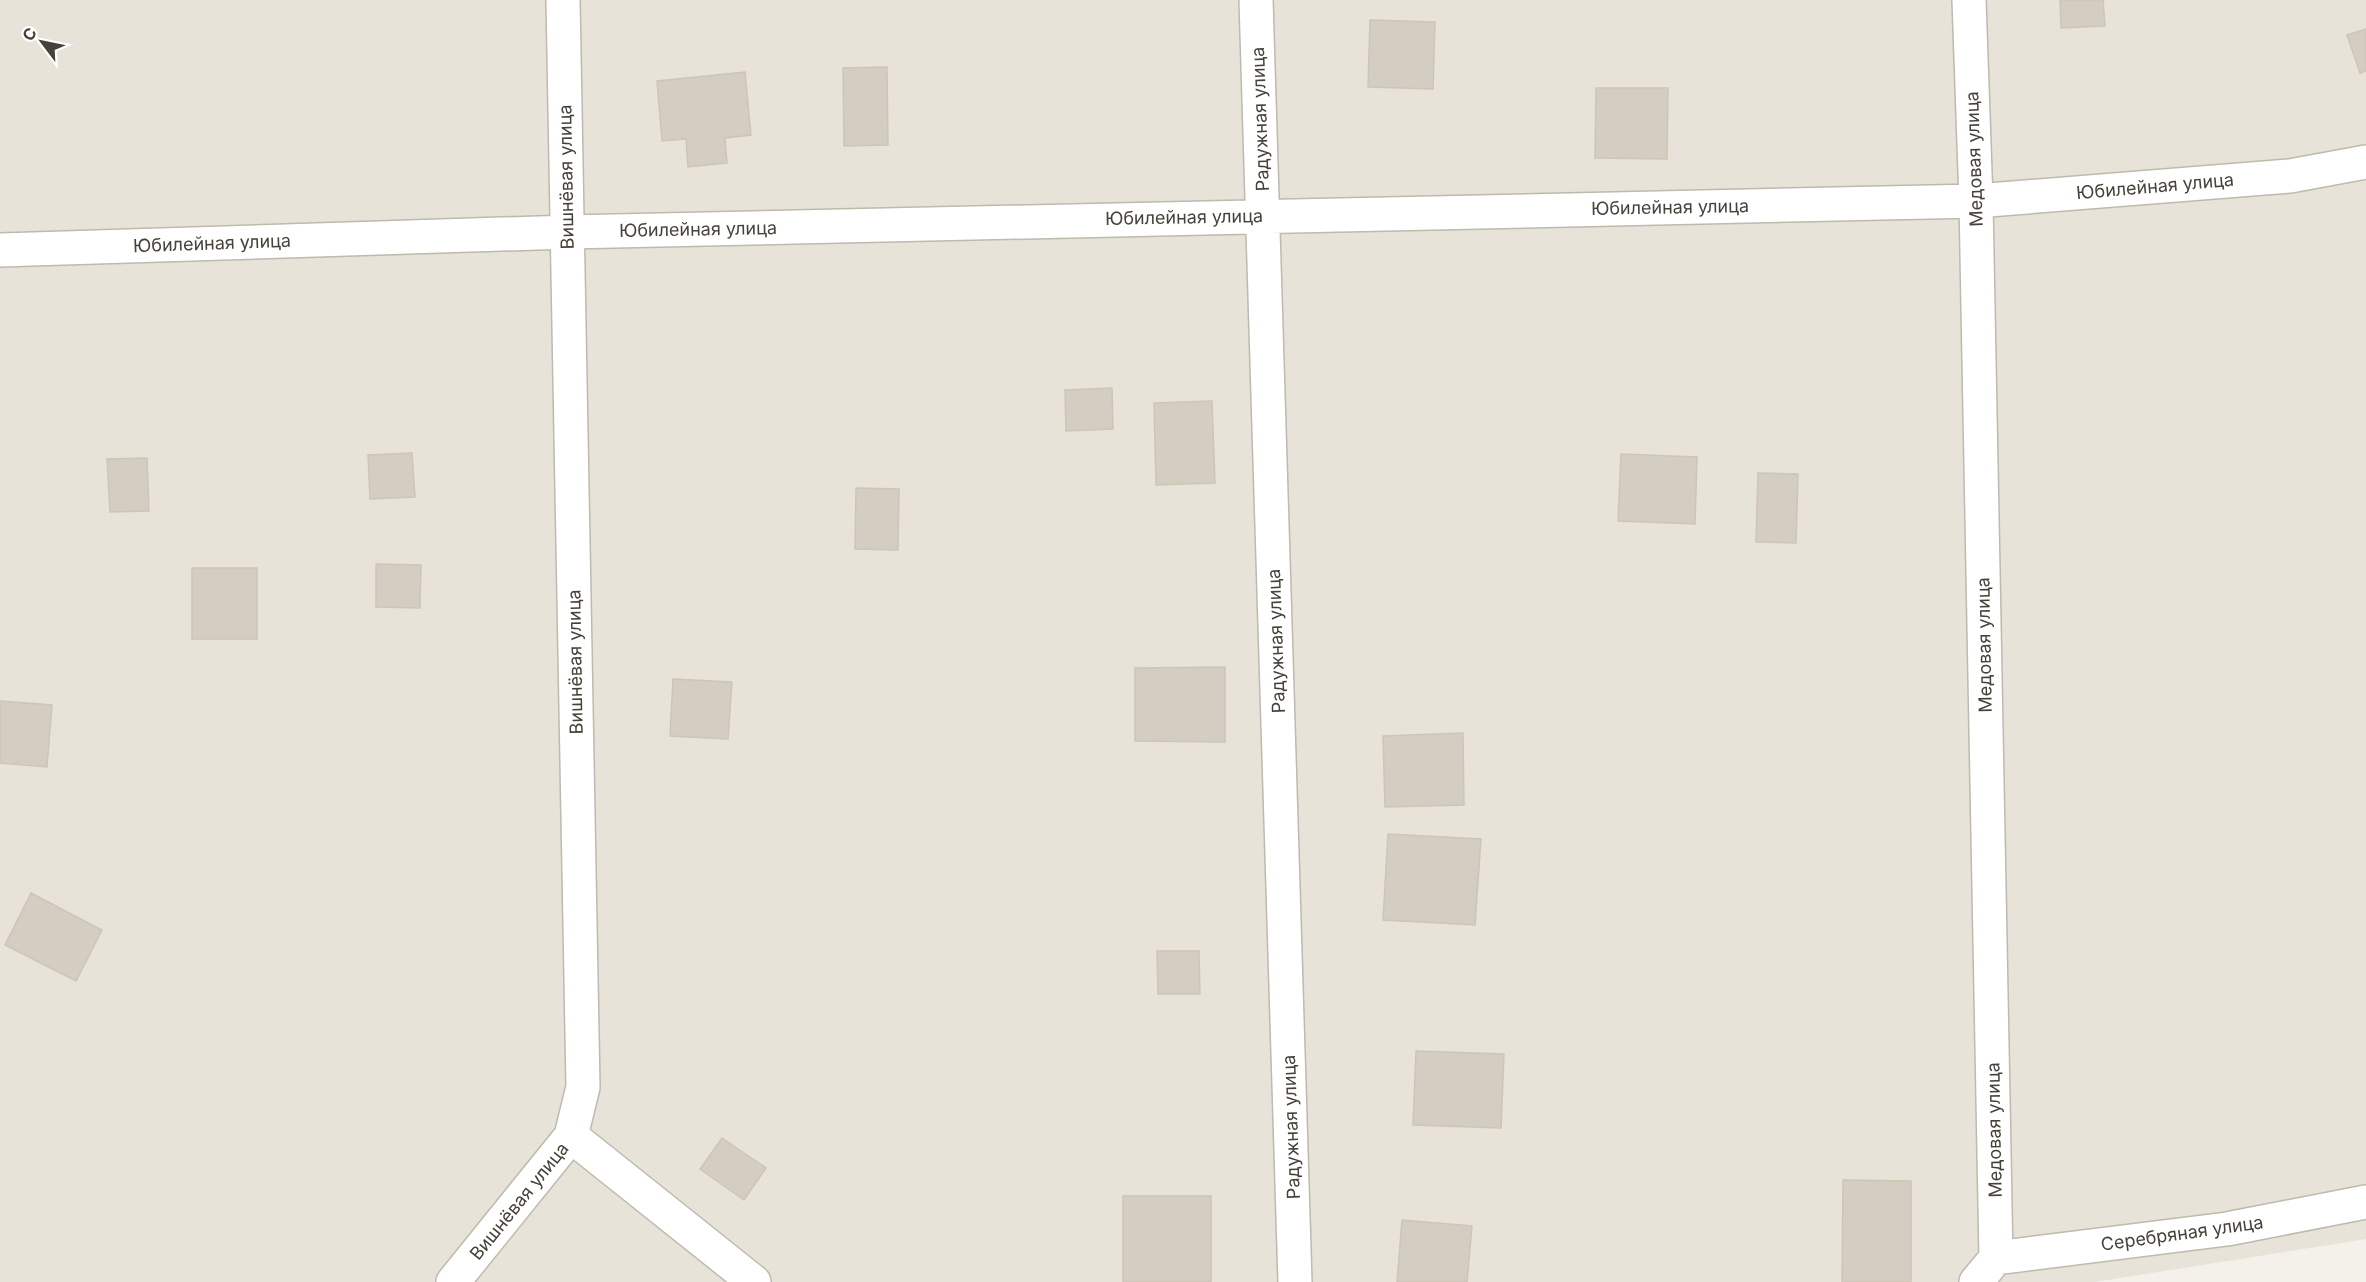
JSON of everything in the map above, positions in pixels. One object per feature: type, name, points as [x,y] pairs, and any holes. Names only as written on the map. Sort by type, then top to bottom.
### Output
[{"type":"street","name":"Вишнёвая улица","points":[[453,1282],[571,1136],[583,1088],[563,0]]},
{"type":"street","name":"Радужная улица","points":[[1256,0],[1295,1282]]},
{"type":"street","name":"Медовая улица","points":[[1969,0],[1976,201],[1986,1270]]},
{"type":"street","name":"Юбилейная улица","points":[[0,250],[568,232],[1976,201],[2290,176],[2366,162]]},
{"type":"street","points":[[571,1136],[754,1282]]},
{"type":"street","name":"Серебряная улица","points":[[1986,1270],[2227,1229],[2366,1202]]},
{"type":"shaded area","points":[[0,0],[2366,0],[2366,1239],[2095,1282],[0,1282]]},
{"type":"building","points":[[2060,0],[2103,0],[2105,26],[2061,28]]},
{"type":"building","points":[[1370,20],[1435,22],[1433,89],[1368,87]]},
{"type":"building","points":[[2366,29],[2366,71],[2360,73],[2347,35]]},
{"type":"building","points":[[887,67],[888,145],[844,146],[843,68]]},
{"type":"building","points":[[745,72],[751,135],[725,138],[727,163],[688,167],[686,139],[662,141],[657,81]]},
{"type":"building","points":[[1596,88],[1668,88],[1667,159],[1595,158]]},
{"type":"building","points":[[1112,388],[1113,429],[1066,431],[1065,390]]},
{"type":"building","points":[[1212,401],[1215,483],[1156,485],[1154,403]]},
{"type":"building","points":[[412,453],[415,497],[370,499],[368,455]]},
{"type":"building","points":[[1621,454],[1697,457],[1695,524],[1618,521]]},
{"type":"building","points":[[147,458],[149,511],[110,512],[107,459]]},
{"type":"building","points":[[1758,473],[1798,474],[1796,543],[1756,542]]},
{"type":"building","points":[[856,488],[899,489],[898,550],[855,549]]},
{"type":"building","points":[[376,564],[421,565],[420,608],[376,607]]},
{"type":"building","points":[[192,568],[257,568],[257,639],[192,639]]},
{"type":"building","points":[[1225,667],[1225,742],[1135,741],[1135,668]]},
{"type":"building","points":[[673,679],[732,682],[728,739],[670,736]]},
{"type":"building","points":[[0,701],[52,705],[47,767],[0,763]]},
{"type":"building","points":[[1463,733],[1464,805],[1385,807],[1383,736]]},
{"type":"building","points":[[1388,834],[1481,839],[1475,925],[1383,920]]},
{"type":"building","points":[[31,893],[102,930],[76,981],[5,945]]},
{"type":"building","points":[[1157,951],[1199,951],[1200,994],[1158,994]]},
{"type":"building","points":[[1416,1051],[1504,1054],[1501,1128],[1413,1125]]},
{"type":"building","points":[[722,1138],[766,1168],[744,1200],[700,1169]]},
{"type":"building","points":[[1843,1180],[1911,1181],[1911,1282],[1842,1282]]},
{"type":"building","points":[[1123,1196],[1211,1196],[1211,1282],[1123,1282]]},
{"type":"building","points":[[1402,1220],[1472,1226],[1467,1282],[1397,1282]]}]
